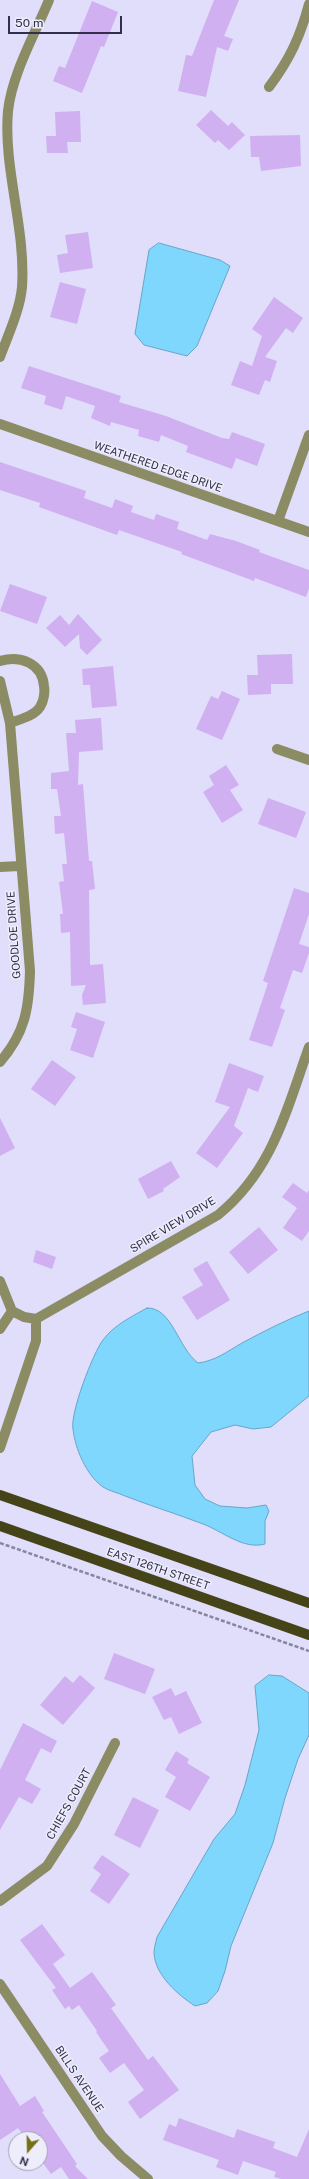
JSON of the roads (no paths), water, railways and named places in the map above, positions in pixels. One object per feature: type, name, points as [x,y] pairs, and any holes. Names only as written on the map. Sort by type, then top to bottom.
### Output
[{"type":"main road","name":"EAST 126TH STREET","points":[[0,1495],[309,1603]]},
{"type":"main road","name":"EAST 126TH STREET","points":[[0,1526],[309,1635]]},
{"type":"street","points":[[0,357],[17,309],[22,289],[22,244],[8,138],[9,109],[14,83],[49,0]]},
{"type":"street","points":[[269,87],[286,65],[296,46],[309,4]]},
{"type":"street","name":"WEATHERED EDGE DRIVE","points":[[0,424],[309,532]]},
{"type":"street","points":[[278,521],[309,435]]},
{"type":"street","points":[[0,661],[18,659],[27,662],[40,671],[44,680],[44,695],[40,708],[28,717],[10,722]]},
{"type":"street","name":"GOODLOE DRIVE","points":[[0,680],[10,722],[20,866],[30,971],[29,997],[25,1018],[18,1037],[0,1062]]},
{"type":"street","points":[[277,749],[309,760]]},
{"type":"street","points":[[0,867],[20,866]]},
{"type":"street","name":"SPIRE VIEW DRIVE","points":[[36,1319],[218,1215],[236,1200],[251,1182],[270,1153],[309,1047]]},
{"type":"street","points":[[0,1281],[12,1311],[36,1319],[36,1341],[33,1354],[0,1448]]},
{"type":"street","points":[[0,1329],[12,1311]]},
{"type":"street","name":"CHIEFS COURT","points":[[0,1901],[47,1866],[74,1824],[115,1743]]},
{"type":"street","name":"BILLS AVENUE","points":[[0,1984],[102,2136],[121,2156],[148,2179]]},
{"type":"water","points":[[159,243],[220,260],[230,266],[197,346],[187,356],[144,345],[135,334],[149,250]]},
{"type":"water","points":[[147,1308],[156,1309],[163,1314],[169,1321],[185,1348],[198,1363],[216,1358],[267,1330],[309,1311],[309,1396],[271,1427],[253,1429],[235,1425],[211,1432],[192,1456],[195,1485],[205,1499],[220,1506],[247,1508],[266,1505],[269,1511],[265,1521],[265,1544],[257,1545],[241,1542],[203,1524],[108,1490],[91,1476],[82,1461],[74,1436],[73,1421],[88,1370],[99,1347],[107,1335],[123,1322]]},
{"type":"water","points":[[269,1675],[282,1676],[309,1693],[309,1735],[298,1759],[285,1798],[273,1843],[231,1946],[218,1991],[207,2003],[195,2006],[168,1984],[163,1977],[155,1961],[155,1945],[157,1937],[214,1839],[235,1814],[245,1785],[259,1730],[255,1686]]}]
